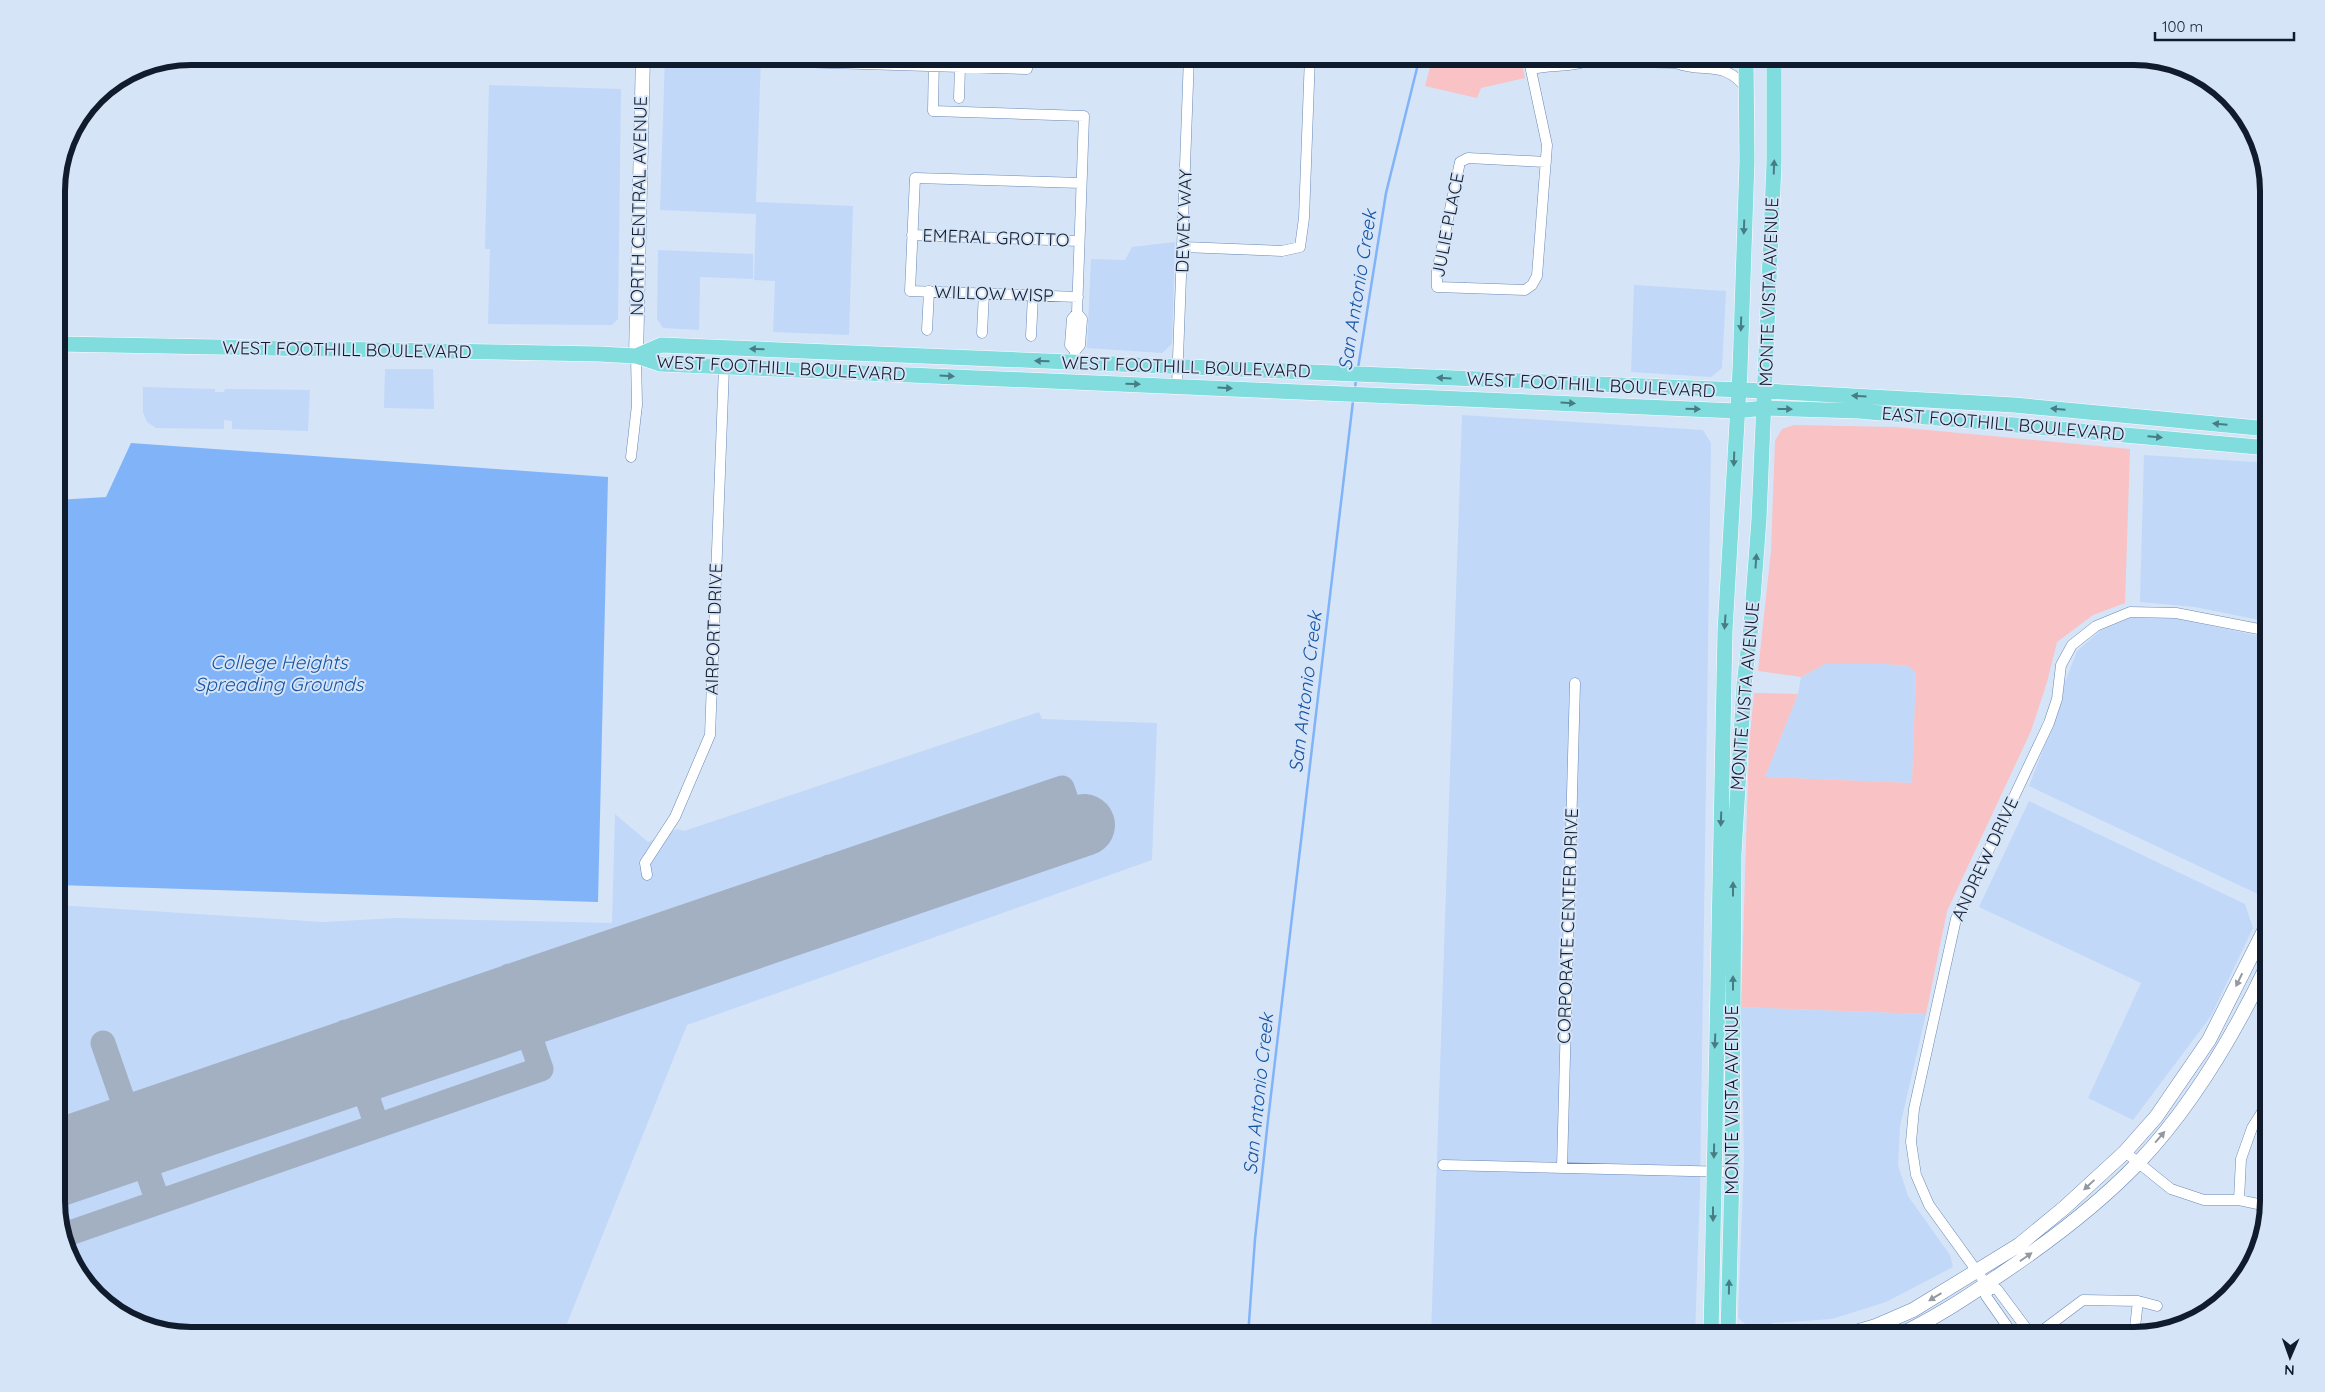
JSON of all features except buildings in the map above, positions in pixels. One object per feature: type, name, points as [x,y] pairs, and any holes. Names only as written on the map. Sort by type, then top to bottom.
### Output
[{"type":"main road","name":"NORTH CENTRAL AVENUE","points":[[636,356],[642,65]]},
{"type":"main road","name":"MONTE VISTA AVENUE","points":[[1710,1327],[1725,631],[1738,391],[1747,161],[1746,65]]},
{"type":"main road","name":"MONTE VISTA AVENUE","points":[[1728,1327],[1732,1172],[1734,854],[1744,685],[1751,626],[1759,519],[1774,164],[1774,65]]},
{"type":"main road","name":"WEST FOOTHILL BOULEVARD","points":[[65,344],[636,356],[660,364],[1736,411]]},
{"type":"main road","name":"WEST FOOTHILL BOULEVARD","points":[[636,356],[660,345],[932,356],[1074,356],[1178,366],[1738,391]]},
{"type":"main road","points":[[765,369],[775,360],[823,361],[829,359],[833,352]]},
{"type":"main road","points":[[858,372],[859,368],[867,363],[917,365],[932,356]]},
{"type":"main road","points":[[1492,400],[1499,392],[1542,391],[1555,383]]},
{"type":"main road","name":"EAST FOOTHILL BOULEVARD","points":[[1738,391],[2014,405],[2260,428]]},
{"type":"main road","name":"EAST FOOTHILL BOULEVARD","points":[[1736,411],[1764,408],[1858,411],[2260,447]]},
{"type":"main road","points":[[1873,1327],[1913,1310],[2019,1244],[2064,1208],[2124,1152],[2156,1117],[2209,1040],[2260,939]]},
{"type":"main road","points":[[1916,1327],[1988,1287],[2074,1222],[2139,1162],[2171,1125],[2226,1046],[2260,980]]},
{"type":"street","points":[[934,65],[933,111],[1084,116],[1077,313],[1082,320],[1076,331],[1080,345],[1074,356]]},
{"type":"street","points":[[951,65],[960,67],[1027,69],[1027,65]]},
{"type":"street","name":"DEWEY WAY","points":[[1177,386],[1190,65]]},
{"type":"street","points":[[1183,247],[1282,251],[1300,247],[1304,218],[1310,65]]},
{"type":"street","points":[[1531,65],[1547,145],[1546,162]]},
{"type":"street","points":[[1532,69],[1544,66],[1577,65]]},
{"type":"street","points":[[1688,65],[1696,68],[1717,68],[1732,74],[1746,89]]},
{"type":"street","points":[[959,98],[960,67]]},
{"type":"street","name":"JULIE PLACE","points":[[1468,158],[1546,162],[1537,276],[1532,285],[1525,290],[1437,287],[1437,271],[1460,162],[1468,158]]},
{"type":"street","points":[[912,235],[914,178],[1081,183]]},
{"type":"street","name":"EMERAL GROTTO","points":[[912,235],[1079,241]]},
{"type":"street","name":"WILLOW WISP","points":[[912,235],[910,290],[1078,297]]},
{"type":"street","points":[[927,330],[929,291]]},
{"type":"street","points":[[982,333],[984,293]]},
{"type":"street","points":[[1031,336],[1033,295]]},
{"type":"street","points":[[631,456],[637,405],[636,356]]},
{"type":"street","name":"AIRPORT DRIVE","points":[[647,875],[644,869],[645,863],[675,817],[710,734],[724,367]]},
{"type":"street","name":"ANDREW DRIVE","points":[[1988,1287],[1929,1205],[1916,1175],[1911,1142],[1914,1109],[1956,919],[2049,723],[2057,699],[2061,665],[2072,644],[2096,626],[2130,612],[2176,613],[2260,629]]},
{"type":"street","name":"CORPORATE CENTER DRIVE","points":[[1562,1168],[1575,683]]},
{"type":"street","points":[[2239,1200],[2241,1159],[2252,1128],[2260,1115]]},
{"type":"street","points":[[2124,1152],[2172,1189],[2204,1200],[2239,1200],[2260,1204]]},
{"type":"street","points":[[1443,1166],[1732,1172]]},
{"type":"street","points":[[2008,1327],[1986,1296],[1988,1287],[1998,1289],[2026,1327]]},
{"type":"street","points":[[2046,1327],[2083,1300],[2138,1301],[2157,1306]]},
{"type":"street","points":[[2135,1327],[2138,1301]]},
{"type":"shaded area","points":[[665,65],[761,65],[756,202],[853,206],[849,335],[773,332],[775,281],[754,280],[756,214],[660,210]]},
{"type":"shaded area","points":[[1431,65],[1522,65],[1525,78],[1481,88],[1477,98],[1425,86]]},
{"type":"shaded area","points":[[489,85],[621,89],[618,319],[612,325],[488,324],[490,249],[485,249]]},
{"type":"shaded area","points":[[1175,242],[1172,344],[1162,353],[1087,348],[1091,259],[1125,260],[1132,247]]},
{"type":"shaded area","points":[[658,250],[753,254],[753,279],[700,277],[699,330],[663,328],[657,319]]},
{"type":"shaded area","points":[[1634,285],[1726,291],[1722,368],[1711,377],[1631,372]]},
{"type":"shaded area","points":[[385,369],[433,369],[434,409],[384,408]]},
{"type":"shaded area","points":[[143,387],[215,389],[215,392],[224,392],[225,389],[310,390],[308,431],[232,429],[232,421],[224,420],[224,429],[156,428],[147,422],[143,412]]},
{"type":"shaded area","points":[[1462,415],[1703,430],[1711,443],[1700,1188],[1695,1327],[1431,1327]]},
{"type":"shaded area","points":[[1794,425],[1895,427],[2130,449],[2125,603],[2093,615],[2057,642],[2047,682],[2031,731],[1947,911],[1926,1014],[1741,1007],[1749,747],[1754,693],[1798,694],[1765,777],[1912,783],[1916,673],[1908,666],[1825,664],[1801,677],[1758,671],[1771,551],[1775,441],[1782,429]]},
{"type":"shaded area","points":[[2144,455],[2260,462],[2260,620],[2195,607],[2140,602]]},
{"type":"shaded area","points":[[2132,617],[2179,619],[2260,636],[2260,895],[2029,786],[2057,714],[2065,682],[2077,651],[2100,631]]},
{"type":"shaded area","points":[[1824,664],[1908,666],[1916,673],[1912,783],[1765,777],[1798,694],[1801,677]]},
{"type":"shaded area","points":[[1039,712],[1042,719],[1157,723],[1152,860],[687,1025],[566,1327],[175,1326],[159,1323],[128,1310],[114,1301],[91,1278],[78,1257],[67,1225],[65,1209],[65,906],[323,922],[396,918],[612,923],[615,814],[648,842],[677,829],[684,831]]},
{"type":"shaded area","points":[[2029,801],[2245,904],[2253,928],[2211,1016],[2133,1120],[2088,1098],[2141,983],[1979,907]]},
{"type":"shaded area","points":[[1741,1007],[1926,1014],[1900,1126],[1898,1165],[1908,1196],[1950,1255],[1953,1267],[1886,1302],[1832,1319],[1773,1323],[1767,1327],[1749,1327],[1738,1318],[1744,1160]]},
{"type":"water","name":"College Heights Spreading Grounds","points":[[131,443],[608,477],[598,902],[65,885],[65,500],[106,497]]},
{"type":"waterway","name":"San Antonio Creek","points":[[1358,368],[1386,193],[1418,65]]},
{"type":"waterway","name":"San Antonio Creek","points":[[1355,390],[1356,378]]},
{"type":"waterway","name":"San Antonio Creek","points":[[1249,1327],[1255,1239],[1268,1120],[1353,401]]},
{"type":"taxiway","points":[[65,1128],[1062,788],[1076,828]]},
{"type":"taxiway","points":[[829,867],[843,908]]},
{"type":"taxiway","points":[[70,1233],[541,1069],[509,976]]},
{"type":"taxiway","points":[[345,1032],[377,1126]]},
{"type":"taxiway","points":[[103,1043],[158,1202]]},
{"type":"runway","points":[[65,1173],[1084,825]]}]
